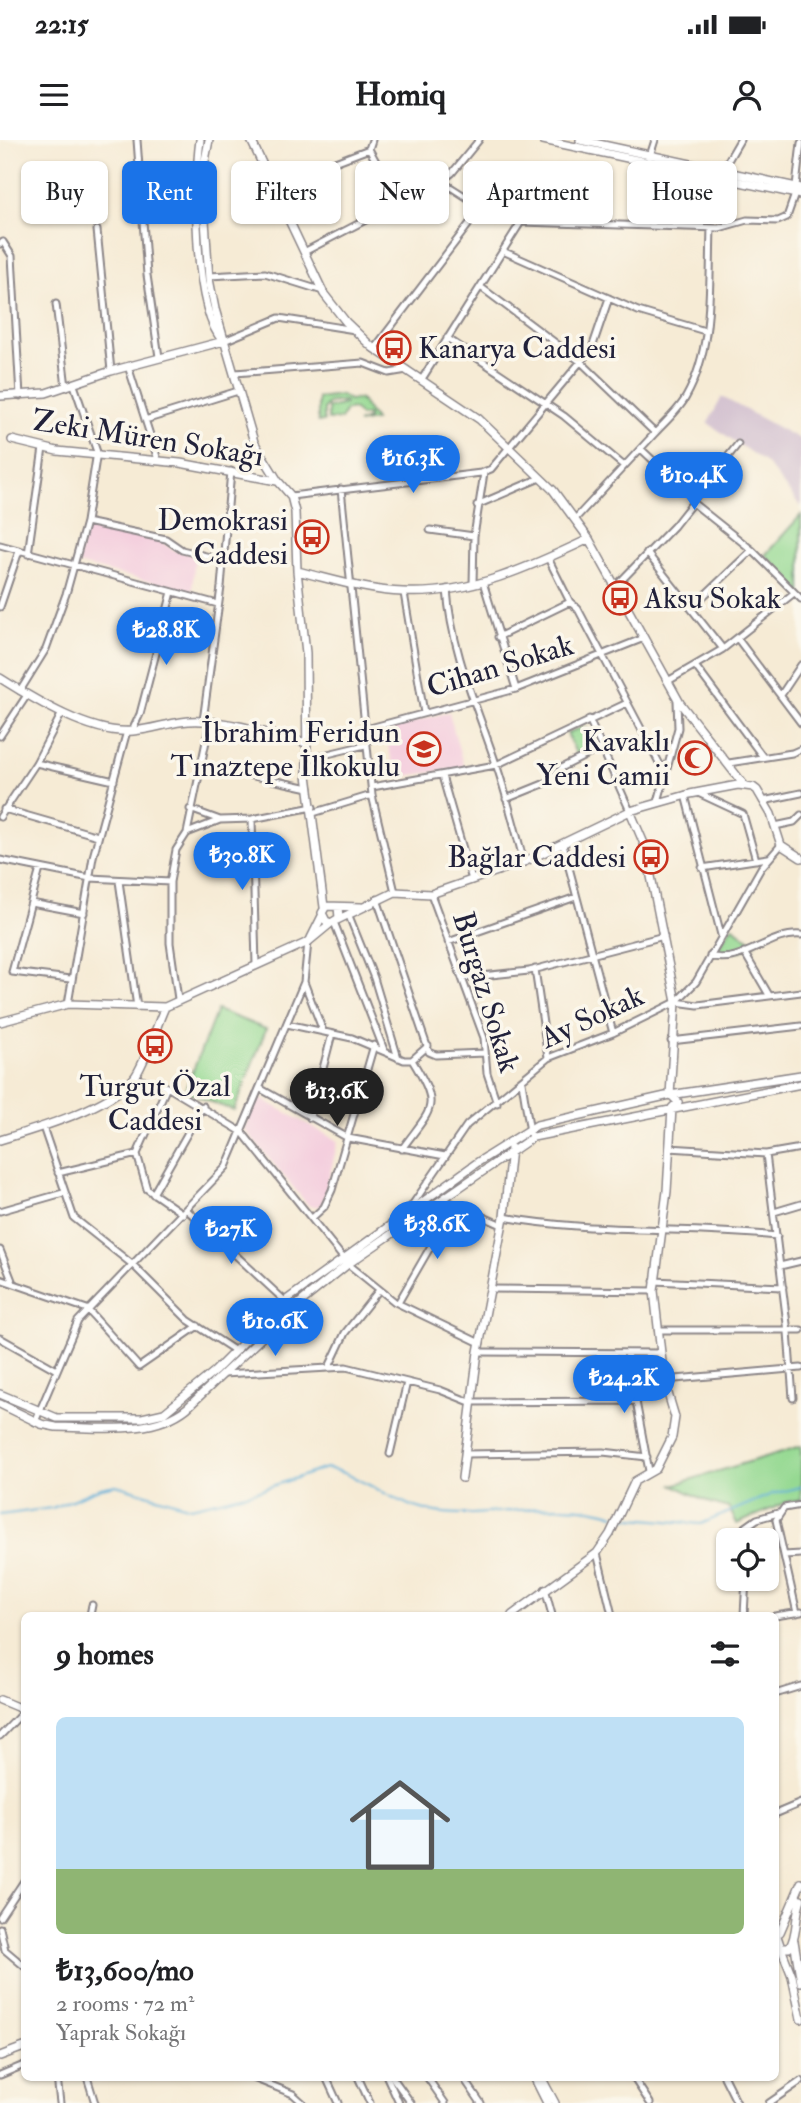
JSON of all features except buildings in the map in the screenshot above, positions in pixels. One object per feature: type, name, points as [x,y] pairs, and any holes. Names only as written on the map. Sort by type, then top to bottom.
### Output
[{"type":"main road","points":[[200,140],[195,173],[203,292],[216,334],[224,341]]},
{"type":"main road","points":[[209,140],[202,176],[209,276],[224,341],[254,442],[278,481],[291,496],[306,653],[309,788],[325,898],[334,922]]},
{"type":"main road","points":[[251,140],[261,161]]},
{"type":"main road","points":[[543,140],[655,161]]},
{"type":"main road","points":[[580,140],[662,161]]},
{"type":"main road","points":[[737,178],[798,191]]},
{"type":"main road","points":[[290,224],[323,292],[355,330],[374,349],[479,419],[541,478],[576,518],[677,698],[729,762],[744,785]]},
{"type":"main road","points":[[0,396],[20,396],[70,386],[128,366],[224,341]]},
{"type":"main road","name":"Zeki Müren Sokağı","points":[[12,440],[43,448],[158,460],[278,481]]},
{"type":"main road","points":[[297,571],[404,593],[447,589],[483,582],[548,558],[589,538]]},
{"type":"main road","points":[[0,678],[62,713],[113,731],[130,731],[176,722],[206,721],[307,743]]},
{"type":"main road","points":[[334,922],[395,892],[431,894],[524,862],[631,811],[685,795],[744,785],[753,787],[764,801],[781,845],[801,858]]},
{"type":"main road","points":[[631,811],[645,846],[676,1002],[671,1041],[670,1095],[664,1103],[672,1108]]},
{"type":"main road","points":[[329,909],[361,907]]},
{"type":"main road","points":[[0,1022],[40,1009],[68,1004],[165,1007],[325,931],[340,916],[329,909]]},
{"type":"main road","points":[[309,940],[329,909]]},
{"type":"main road","points":[[0,1140],[43,1127],[99,1102],[134,1077],[165,1007]]},
{"type":"main road","points":[[0,1404],[35,1422],[55,1427],[113,1427],[163,1423],[187,1408],[346,1261],[405,1216],[530,1129],[670,1095],[801,1075]]},
{"type":"main road","points":[[0,1394],[57,1418],[156,1416],[173,1408],[285,1300],[531,1138],[560,1130],[801,1084]]},
{"type":"main road","points":[[516,1612],[597,1553],[614,1528],[635,1481],[656,1469],[672,1437],[675,1417],[664,1380],[653,1291],[662,1230],[672,1108]]},
{"type":"main road","points":[[462,1478],[470,1402],[503,1221],[512,1151],[510,1141]]},
{"type":"main road","points":[[0,1700],[21,1710]]},
{"type":"main road","points":[[779,1931],[801,1883]]},
{"type":"main road","points":[[801,1899],[794,1938],[789,1948],[779,1947],[792,1976],[801,2019]]},
{"type":"main road","points":[[779,1934],[786,1931],[794,1938],[799,1955],[801,1982]]},
{"type":"main road","points":[[0,2056],[21,2048]]},
{"type":"main road","points":[[536,2081],[547,2103]]},
{"type":"main road","points":[[543,2081],[555,2103]]},
{"type":"street","points":[[137,140],[139,161]]},
{"type":"street","points":[[372,140],[369,149],[376,161]]},
{"type":"street","points":[[449,175],[479,140]]},
{"type":"street","points":[[649,158],[655,140]]},
{"type":"street","points":[[728,161],[740,140]]},
{"type":"street","points":[[586,224],[711,228],[728,227],[747,220],[778,221],[787,217],[798,191],[801,143]]},
{"type":"street","points":[[338,161],[369,149]]},
{"type":"street","points":[[144,224],[147,275],[159,357]]},
{"type":"street","points":[[304,252],[359,224]]},
{"type":"street","points":[[374,349],[470,224]]},
{"type":"street","points":[[422,379],[505,252],[519,224]]},
{"type":"street","points":[[576,518],[641,449],[690,390],[700,362],[705,331],[711,228]]},
{"type":"street","points":[[97,230],[111,371]]},
{"type":"street","points":[[0,244],[3,242],[8,247],[12,256],[20,396]]},
{"type":"street","points":[[505,252],[638,310],[705,331]]},
{"type":"street","points":[[209,276],[265,273],[323,292]]},
{"type":"street","points":[[482,288],[581,362],[655,433]]},
{"type":"street","points":[[291,496],[484,472],[499,461],[598,339],[609,298]]},
{"type":"street","points":[[0,736],[46,649],[86,523],[97,452],[70,386],[56,304]]},
{"type":"street","points":[[224,341],[279,318],[355,330]]},
{"type":"street","points":[[447,338],[547,404],[624,466]]},
{"type":"street","points":[[235,373],[363,363],[389,373],[407,370]]},
{"type":"street","points":[[128,366],[158,460]]},
{"type":"street","points":[[145,420],[238,391]]},
{"type":"street","points":[[616,586],[693,501],[738,444]]},
{"type":"street","points":[[28,554],[43,448]]},
{"type":"street","points":[[641,449],[693,501],[752,550],[801,599]]},
{"type":"street","points":[[178,999],[170,943],[170,882],[176,850],[187,833],[190,809],[202,765],[231,471]]},
{"type":"street","points":[[473,584],[477,505],[484,472]]},
{"type":"street","points":[[477,505],[541,478]]},
{"type":"street","points":[[341,489],[366,729],[365,745],[372,794],[395,892]]},
{"type":"street","points":[[86,523],[166,539],[182,550],[222,560]]},
{"type":"street","points":[[430,530],[474,536]]},
{"type":"street","points":[[0,545],[219,604]]},
{"type":"street","points":[[691,608],[752,550]]},
{"type":"street","points":[[0,607],[19,551]]},
{"type":"street","points":[[647,553],[723,649]]},
{"type":"street","points":[[548,558],[570,602],[579,609],[664,772]]},
{"type":"street","points":[[483,582],[516,689]]},
{"type":"street","points":[[447,589],[456,640],[473,702],[496,765],[524,862]]},
{"type":"street","points":[[68,1004],[70,979],[85,914],[98,836],[130,731],[140,714],[172,592]]},
{"type":"street","points":[[404,593],[424,713]]},
{"type":"street","points":[[668,681],[723,649],[794,593]]},
{"type":"street","points":[[498,637],[570,602]]},
{"type":"street","name":"Cihan Sokak","points":[[366,729],[516,689],[644,638]]},
{"type":"street","points":[[737,638],[801,723]]},
{"type":"street","points":[[781,695],[801,665]]},
{"type":"street","points":[[696,667],[762,757]]},
{"type":"street","points":[[677,698],[678,728]]},
{"type":"street","points":[[372,787],[496,765],[627,702]]},
{"type":"street","points":[[0,817],[36,763],[62,713]]},
{"type":"street","points":[[659,802],[664,772],[678,728],[682,716],[688,713]]},
{"type":"street","points":[[589,719],[631,811]]},
{"type":"street","points":[[307,759],[365,745]]},
{"type":"street","points":[[506,799],[548,782],[563,766],[601,748]]},
{"type":"street","points":[[729,762],[792,753],[801,749]]},
{"type":"street","points":[[36,763],[114,780]]},
{"type":"street","points":[[202,765],[309,788]]},
{"type":"street","points":[[442,776],[472,880]]},
{"type":"street","points":[[696,793],[743,814],[756,860]]},
{"type":"street","points":[[764,801],[801,793]]},
{"type":"street","points":[[187,833],[220,820],[252,819],[313,810],[372,794]]},
{"type":"street","points":[[685,795],[721,935]]},
{"type":"street","points":[[4,809],[98,836]]},
{"type":"street","points":[[190,809],[220,820]]},
{"type":"street","points":[[794,822],[801,814]]},
{"type":"street","points":[[252,819],[256,965]]},
{"type":"street","points":[[775,826],[794,822],[801,825]]},
{"type":"street","points":[[563,845],[613,1033]]},
{"type":"street","name":"Ay Sokak","points":[[405,1216],[467,1125],[497,1103],[548,1058],[613,1033],[676,1002],[696,982],[768,858],[781,845]]},
{"type":"street","points":[[702,868],[768,858]]},
{"type":"street","points":[[0,860],[90,878],[170,882]]},
{"type":"street","points":[[40,869],[12,972],[70,979]]},
{"type":"street","points":[[119,881],[137,1007]]},
{"type":"street","name":"Burgaz Sokak","points":[[431,894],[484,1038],[484,1053],[497,1103]]},
{"type":"street","points":[[448,942],[576,897]]},
{"type":"street","points":[[377,899],[431,1054],[484,1053]]},
{"type":"street","points":[[32,904],[85,914]]},
{"type":"street","points":[[349,916],[374,978],[398,1058]]},
{"type":"street","points":[[334,922],[384,1050]]},
{"type":"street","points":[[710,956],[725,957],[787,934],[801,935]]},
{"type":"street","points":[[462,978],[535,969],[664,936]]},
{"type":"street","points":[[35,1422],[55,1369],[78,1321],[226,1167],[303,982],[309,940]]},
{"type":"street","points":[[744,952],[769,995]]},
{"type":"street","points":[[535,969],[548,1058]]},
{"type":"street","points":[[303,982],[323,1031]]},
{"type":"street","points":[[676,1002],[698,1005],[801,992]]},
{"type":"street","points":[[287,1024],[374,1045],[398,1058],[412,1060],[428,1046]]},
{"type":"street","points":[[671,1041],[801,1026]]},
{"type":"street","points":[[310,1118],[332,1034]]},
{"type":"street","points":[[312,1218],[328,1199],[374,1045]]},
{"type":"street","points":[[402,1149],[432,1108],[431,1098],[412,1060]]},
{"type":"street","points":[[134,1077],[167,1087],[203,1106],[242,1132],[346,1261],[398,1303],[480,1343]]},
{"type":"street","points":[[522,1082],[531,1138]]},
{"type":"street","points":[[167,1087],[137,1154],[147,1189],[185,1212],[285,1300],[290,1310]]},
{"type":"street","points":[[261,1088],[348,1138],[445,1156]]},
{"type":"street","points":[[153,1194],[203,1106]]},
{"type":"street","points":[[43,1127],[74,1218],[133,1265],[198,1326],[234,1350]]},
{"type":"street","points":[[669,1147],[766,1154],[801,1148]]},
{"type":"street","points":[[58,1173],[137,1154]]},
{"type":"street","points":[[766,1154],[788,1332],[793,1398]]},
{"type":"street","points":[[0,1211],[63,1192]]},
{"type":"street","points":[[442,1199],[454,1206],[503,1221],[662,1230],[712,1229],[777,1236]]},
{"type":"street","points":[[774,1212],[801,1203]]},
{"type":"street","points":[[398,1303],[454,1206]]},
{"type":"street","points":[[0,1250],[13,1283]]},
{"type":"street","points":[[780,1266],[801,1261]]},
{"type":"street","points":[[0,1279],[87,1309],[139,1367],[198,1326]]},
{"type":"street","points":[[654,1281],[783,1287]]},
{"type":"street","points":[[491,1289],[653,1291]]},
{"type":"street","points":[[329,1367],[345,1333],[379,1290]]},
{"type":"street","points":[[658,1330],[801,1330]]},
{"type":"street","points":[[0,1338],[55,1369]]},
{"type":"street","points":[[478,1352],[660,1353]]},
{"type":"street","points":[[627,1353],[649,1471]]},
{"type":"street","points":[[222,1374],[346,1367],[407,1382],[470,1402],[635,1401]]},
{"type":"street","points":[[664,1380],[801,1368]]},
{"type":"street","points":[[390,1454],[407,1382]]},
{"type":"street","points":[[465,1454],[603,1452],[647,1457]]},
{"type":"street","points":[[744,1528],[747,1524],[801,1505]]},
{"type":"street","points":[[778,1513],[776,1520],[799,1613],[779,1616]]},
{"type":"street","points":[[597,1553],[611,1612]]},
{"type":"street","points":[[784,1555],[801,1554]]},
{"type":"street","points":[[545,1589],[551,1612]]},
{"type":"street","points":[[744,1612],[745,1591]]},
{"type":"street","points":[[91,1612],[92,1605]]},
{"type":"street","points":[[779,1693],[801,1686]]},
{"type":"street","points":[[0,1737],[21,1714]]},
{"type":"street","points":[[779,1812],[801,1803]]},
{"type":"street","points":[[0,1917],[21,1886]]},
{"type":"street","points":[[0,1928],[5,1950],[21,1963]]},
{"type":"street","points":[[0,2075],[21,2066]]},
{"type":"street","points":[[57,2081],[60,2103]]},
{"type":"street","points":[[88,2081],[95,2103]]},
{"type":"street","points":[[261,2081],[293,2094],[303,2103]]},
{"type":"street","points":[[328,2081],[338,2103]]},
{"type":"street","points":[[360,2081],[370,2103]]},
{"type":"street","points":[[391,2081],[399,2103]]},
{"type":"street","points":[[393,2081],[411,2103]]},
{"type":"street","points":[[430,2081],[445,2103]]},
{"type":"street","points":[[466,2081],[481,2103]]},
{"type":"street","points":[[636,2081],[650,2103]]},
{"type":"street","points":[[726,2081],[737,2103]]},
{"type":"street","points":[[769,2103],[801,2081]]},
{"type":"shaded area","points":[[722,397],[801,440],[801,507],[766,463],[708,423]]},
{"type":"shaded area","points":[[86,526],[157,539],[173,550],[195,555],[192,592],[77,564]]},
{"type":"shaded area","name":"İbrahim Feridun Tınaztepe İlkokulu","points":[[449,712],[464,768],[396,777],[384,730]]},
{"type":"shaded area","points":[[256,1096],[338,1141],[322,1206],[309,1206],[244,1129]]},
{"type":"green space","points":[[341,395],[349,400],[360,399],[375,420],[357,423],[368,419],[368,415],[360,416],[354,409],[346,410],[341,419],[328,420],[328,408],[345,404],[344,401],[328,403],[324,409],[324,421],[318,422],[318,398]]},
{"type":"green space","points":[[801,515],[801,593],[765,555]]},
{"type":"green space","points":[[582,727],[588,729],[596,748],[577,756],[567,733]]},
{"type":"green space","points":[[732,926],[755,944],[740,951],[714,954]]},
{"type":"green space","points":[[217,1010],[266,1029],[234,1111],[185,1091]]},
{"type":"green space","points":[[801,1446],[801,1500],[787,1502],[737,1524],[729,1508],[711,1503],[673,1485]]},
{"type":"waterway","points":[[0,1515],[52,1508],[101,1488],[116,1485],[191,1507],[254,1492],[326,1468],[430,1511],[476,1514],[570,1507],[615,1515]]},
{"type":"waterway","points":[[621,1517],[701,1524],[772,1494],[801,1487]]},
{"type":"place","name":"Kanarya Caddesi","points":[[394,348]]},
{"type":"place","name":"Demokrasi Caddesi","points":[[312,537]]},
{"type":"place","name":"Aksu Sokak","points":[[620,598]]},
{"type":"place","name":"İbrahim Feridun Tınaztepe İlkokulu","points":[[424,749]]},
{"type":"place","name":"Kavaklı Yeni Camii","points":[[695,758]]},
{"type":"place","name":"Bağlar Caddesi","points":[[651,857]]},
{"type":"place","name":"Turgut Özal Caddesi","points":[[155,1046]]}]
